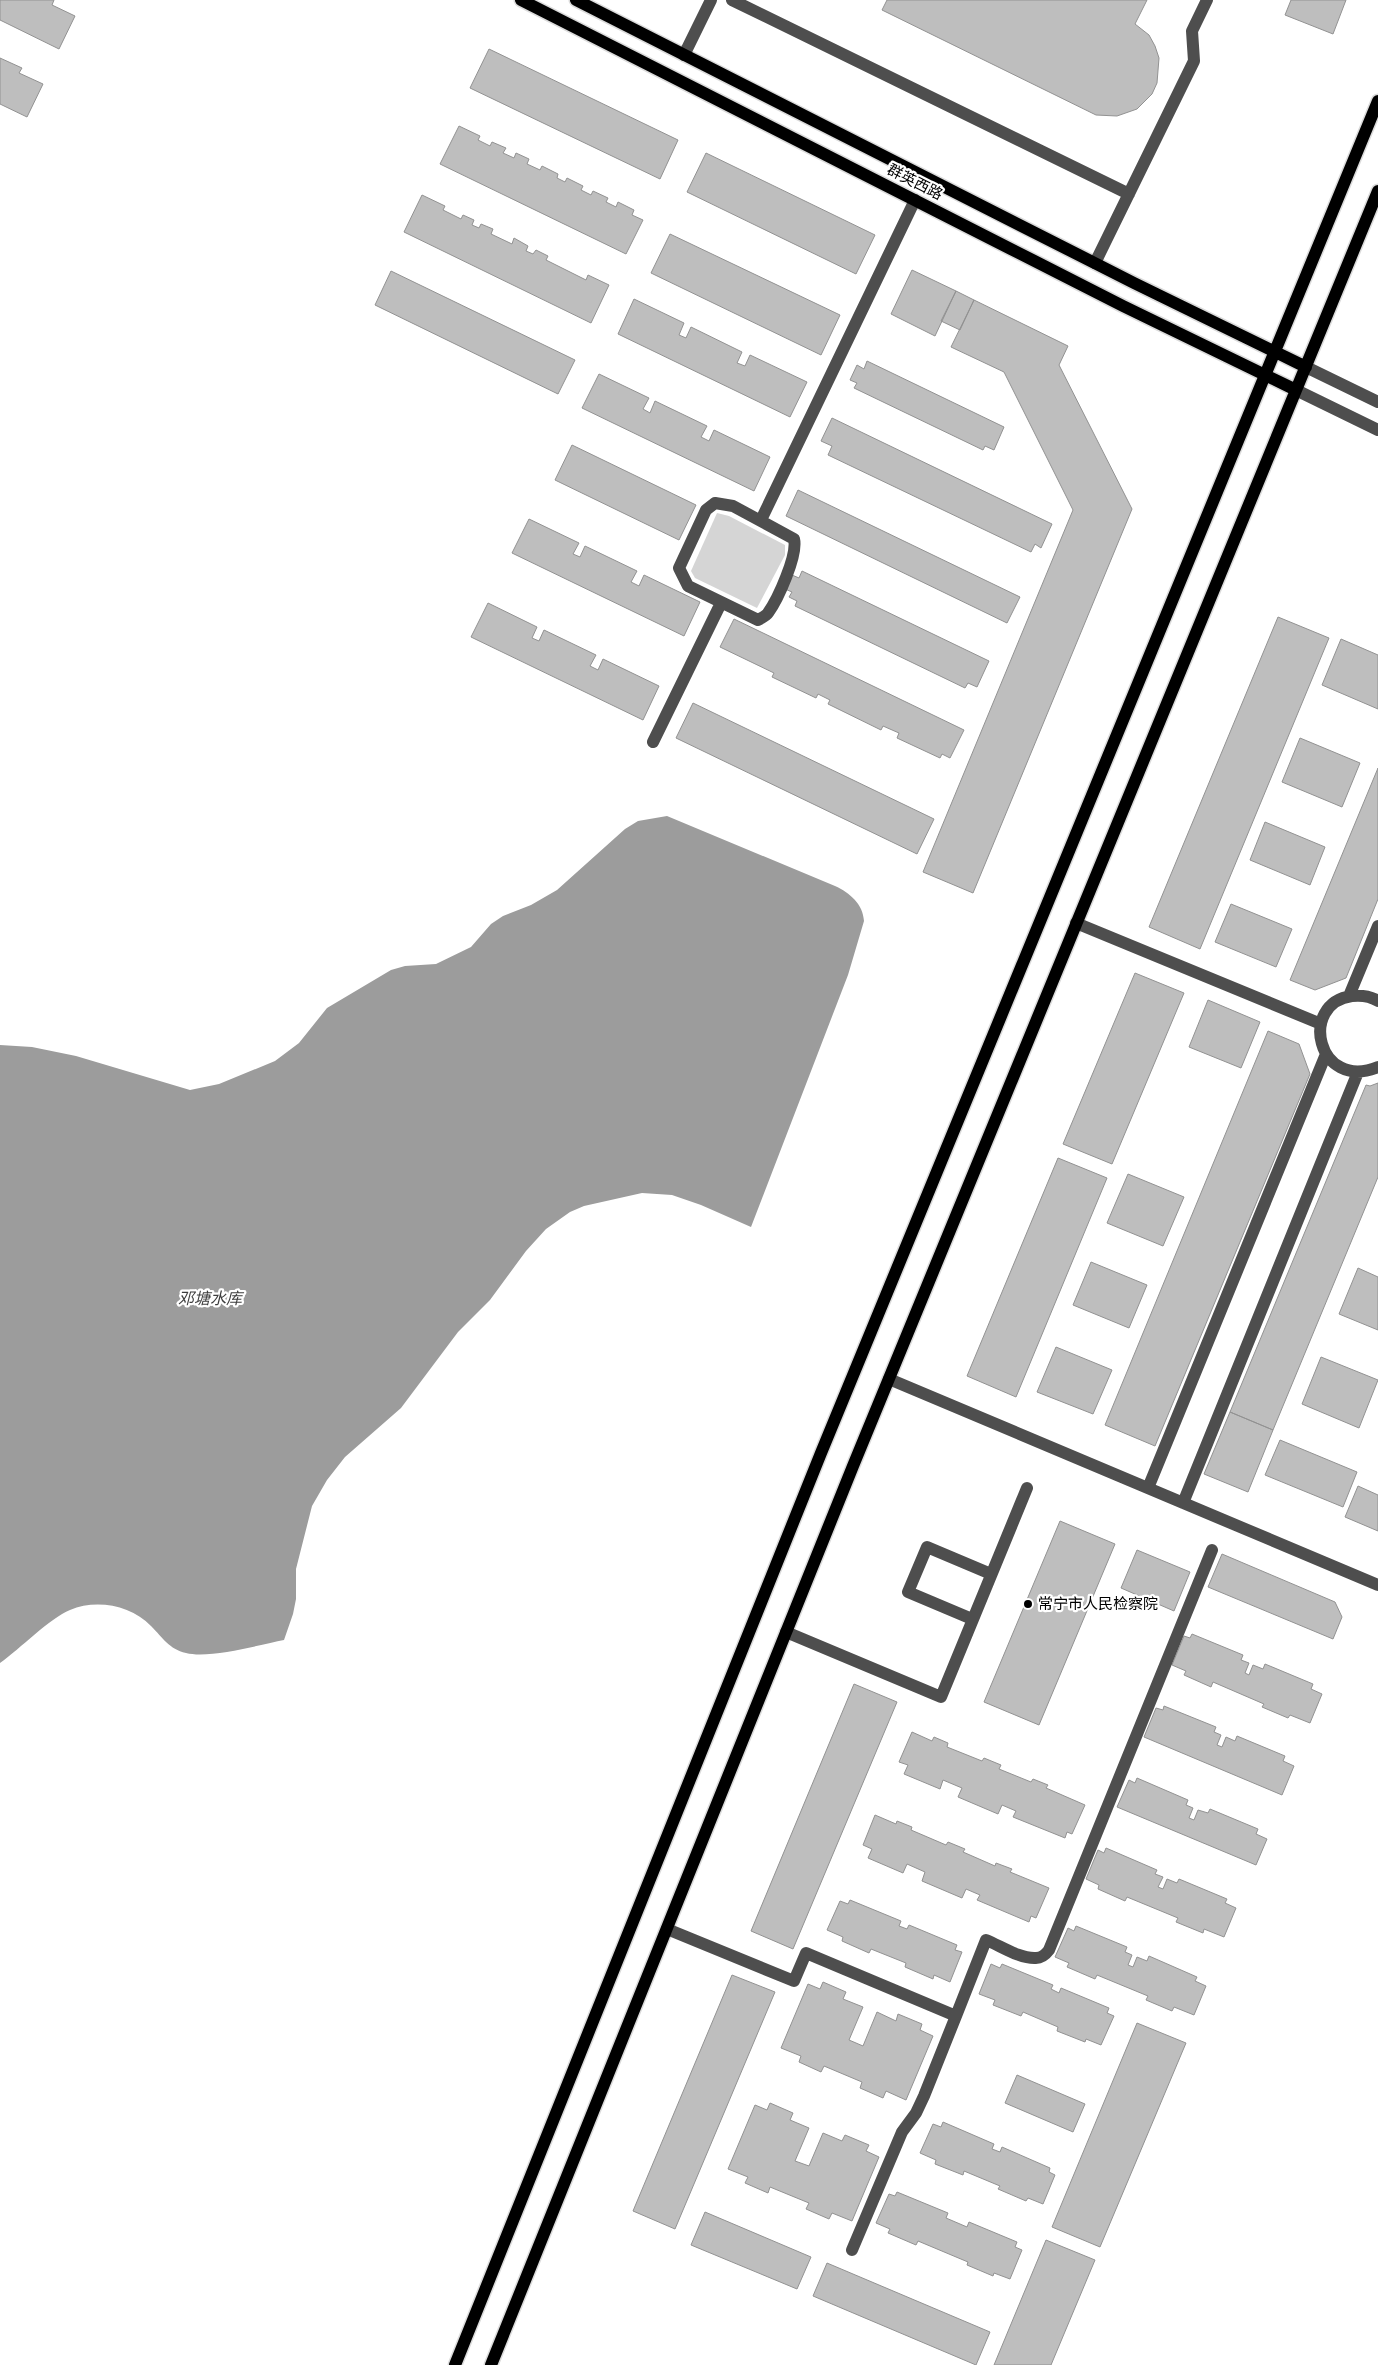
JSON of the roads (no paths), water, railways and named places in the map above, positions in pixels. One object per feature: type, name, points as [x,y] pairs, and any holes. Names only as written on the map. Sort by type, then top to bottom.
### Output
[{"type":"main road","name":"群英西路","points":[[521,0],[915,200],[1296,390]]},
{"type":"main road","name":"群英西路","points":[[576,0],[1095,263],[1306,367]]},
{"type":"main road","points":[[455,2365],[822,1453],[1378,102]]},
{"type":"main road","points":[[491,2365],[889,1379],[1378,191]]},
{"type":"street","points":[[684,55],[711,0]]},
{"type":"street","points":[[732,0],[1129,194]]},
{"type":"street","points":[[1095,263],[1194,62],[1192,31],[1207,0]]},
{"type":"street","points":[[760,520],[915,200]]},
{"type":"street","points":[[1306,367],[1378,402]]},
{"type":"street","points":[[1296,390],[1378,430]]},
{"type":"street","points":[[714,503],[724,503],[760,520],[794,539],[796,547],[795,558],[767,614],[758,620],[720,603],[688,586],[679,568],[706,510],[714,503]]},
{"type":"street","points":[[653,742],[720,603]]},
{"type":"street","points":[[1076,923],[1321,1024]]},
{"type":"street","points":[[1349,996],[1378,926]]},
{"type":"street","points":[[1378,1001],[1362,995],[1349,996],[1331,1006],[1321,1024],[1320,1034],[1326,1054],[1340,1068],[1358,1072],[1378,1067]]},
{"type":"street","points":[[1148,1488],[1326,1054]]},
{"type":"street","points":[[1183,1502],[1358,1072]]},
{"type":"street","points":[[889,1379],[1378,1585]]},
{"type":"street","points":[[786,1632],[941,1697],[1027,1488]]},
{"type":"street","points":[[972,1619],[908,1592],[927,1547],[991,1574]]},
{"type":"street","points":[[852,2250],[902,2132],[916,2113],[924,2096],[986,1940],[1023,1955],[1036,1958],[1043,1956],[1050,1950],[1212,1550]]},
{"type":"street","points":[[667,1929],[794,1981],[806,1953],[956,2016]]},
{"type":"water","name":"邓塘水库","points":[[667,816],[835,886],[855,900],[863,915],[864,921],[848,975],[751,1227],[701,1205],[672,1195],[642,1193],[584,1206],[570,1212],[546,1229],[526,1251],[490,1300],[458,1332],[401,1408],[345,1457],[327,1480],[312,1506],[296,1569],[296,1599],[293,1614],[284,1640],[221,1653],[186,1653],[171,1646],[151,1626],[134,1613],[113,1606],[91,1605],[62,1614],[0,1663],[0,1045],[32,1047],[76,1056],[190,1090],[219,1084],[275,1061],[299,1043],[327,1008],[391,970],[405,966],[436,964],[471,947],[491,924],[503,916],[531,905],[557,890],[625,829],[638,821]]},
{"type":"place","name":"常宁市人民检察院","points":[[1028,1604]]}]
